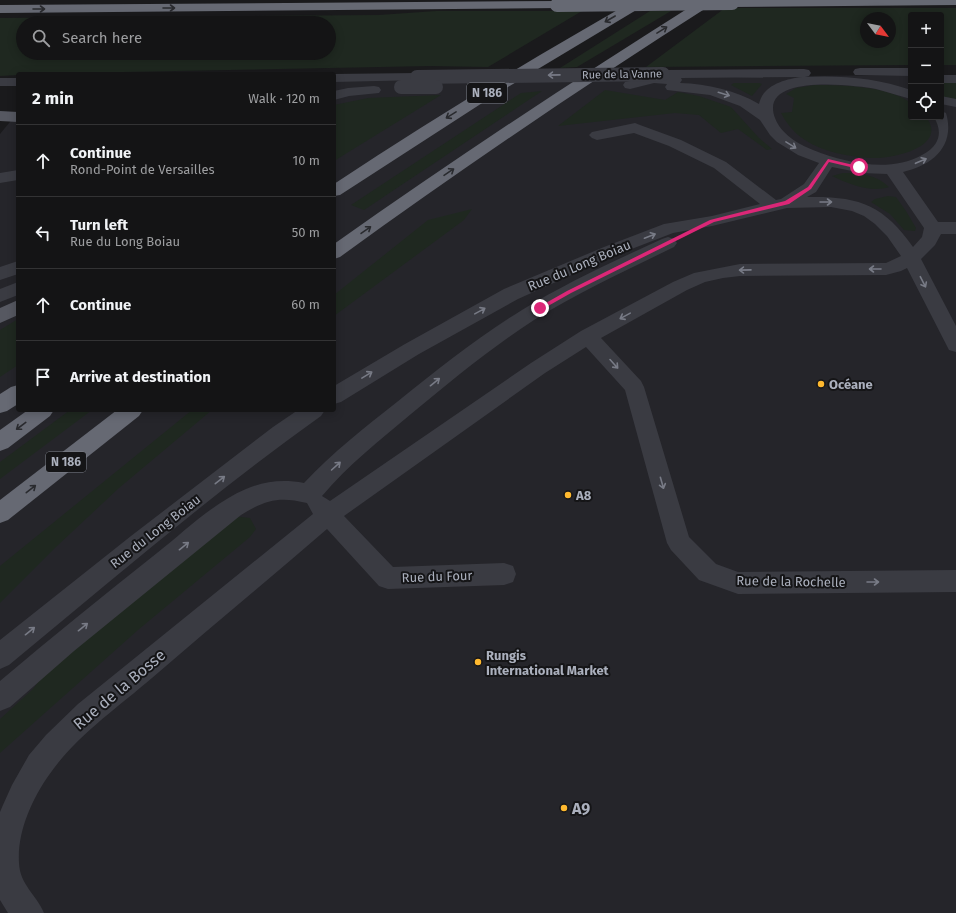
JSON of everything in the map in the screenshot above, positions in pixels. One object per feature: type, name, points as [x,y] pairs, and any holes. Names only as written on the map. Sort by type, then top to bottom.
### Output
[{"type":"highway","name":"N 186","points":[[336,191],[402,146],[542,59],[644,0]]},
{"type":"highway","points":[[336,252],[417,194],[590,76],[710,0]]},
{"type":"highway","points":[[0,9],[956,1]]},
{"type":"highway","points":[[0,405],[16,394]]},
{"type":"highway","points":[[0,442],[40,412]]},
{"type":"highway","name":"N 186","points":[[0,513],[129,412]]},
{"type":"main road","points":[[0,116],[16,117]]},
{"type":"main road","points":[[0,316],[16,308]]},
{"type":"street","points":[[944,72],[956,71]]},
{"type":"street","name":"Rue de la Vanne","points":[[336,78],[908,72]]},
{"type":"street","points":[[944,79],[956,78]]},
{"type":"street","points":[[630,85],[654,80],[845,81],[908,90]]},
{"type":"street","points":[[804,81],[786,84],[778,88],[771,94],[764,109],[766,117],[774,132],[792,146],[828,161],[859,167],[892,169],[917,163],[937,152],[956,149]]},
{"type":"street","points":[[0,82],[16,82]]},
{"type":"street","points":[[336,85],[401,87],[630,85],[691,88],[715,91],[748,103],[766,117]]},
{"type":"street","points":[[336,95],[348,92],[401,87]]},
{"type":"street","points":[[0,88],[16,89]]},
{"type":"street","points":[[944,101],[956,103]]},
{"type":"street","points":[[937,152],[945,139],[948,120]]},
{"type":"street","points":[[597,135],[635,128],[675,143],[720,166],[780,204],[847,203],[868,211],[893,232],[911,258],[956,345]]},
{"type":"street","name":"Rue du Long Boiau","points":[[336,395],[412,349],[511,294],[610,251],[670,228],[712,221],[780,204],[810,188],[828,161]]},
{"type":"street","points":[[892,169],[934,228],[956,228]]},
{"type":"street","points":[[0,178],[16,175]]},
{"type":"street","points":[[0,698],[71,637],[221,516],[240,503],[256,495],[274,489],[292,489],[309,494],[321,480],[374,432],[437,380],[510,327],[569,292],[712,221]]},
{"type":"street","name":"Rue de la Bosse","points":[[28,913],[20,905],[9,887],[4,865],[7,836],[13,813],[40,764],[64,737],[88,714],[329,514],[538,368],[588,336],[680,286],[700,277],[740,270],[886,269],[895,267],[911,258],[930,239],[934,233],[934,228]]},
{"type":"street","points":[[0,274],[16,268]]},
{"type":"street","points":[[0,296],[16,289]]},
{"type":"street","name":"Rue de la Rochelle","points":[[588,336],[634,387],[679,543],[708,572],[738,583],[956,581]]},
{"type":"street","name":"Rue du Long Boiau","points":[[0,656],[138,543],[281,433],[311,412]]},
{"type":"street","name":"Rue du Four","points":[[309,494],[388,578],[504,574]]},
{"type":"shaded area","points":[[725,8],[956,8],[956,65],[944,65],[944,12],[908,12],[908,65],[646,67]]},
{"type":"shaded area","points":[[436,11],[582,11],[488,67],[430,66],[121,72],[16,72],[16,75],[0,76],[0,18],[16,18],[16,60],[336,60],[336,16],[253,16],[379,15]]},
{"type":"shaded area","points":[[650,11],[671,11],[577,67],[560,68]]},
{"type":"shaded area","name":"Rungis International Market","points":[[908,75],[908,120],[944,120],[944,75],[956,75],[956,913],[0,913],[0,134],[16,114],[16,412],[336,412],[336,80]]},
{"type":"shaded area","points":[[944,82],[956,82],[956,99],[944,97]]},
{"type":"shaded area","points":[[734,83],[762,84],[752,96],[731,85]]},
{"type":"shaded area","points":[[815,85],[838,85],[890,93],[908,101],[908,120],[928,120],[931,127],[930,136],[924,143],[915,149],[881,158],[846,155],[828,151],[812,144],[797,134],[788,125],[781,113],[792,112],[794,98],[786,94],[796,88]]},
{"type":"shaded area","points":[[605,90],[665,100],[678,92],[699,96],[731,107],[759,138],[772,149],[767,150],[738,129],[721,133],[699,115],[675,113],[558,126]]},
{"type":"shaded area","points":[[542,91],[364,210],[351,205],[521,93]]},
{"type":"shaded area","points":[[441,95],[336,160],[336,105],[368,98]]},
{"type":"shaded area","points":[[843,173],[874,177],[889,187],[874,189],[860,187],[832,176]]},
{"type":"shaded area","points":[[888,196],[896,197],[916,228],[915,231],[904,230],[890,214],[871,202],[875,199]]},
{"type":"shaded area","points":[[472,209],[464,220],[336,315],[336,293],[428,220]]},
{"type":"shaded area","points":[[16,320],[16,366],[0,377],[0,330]]},
{"type":"shaded area","points":[[67,412],[89,412],[0,479],[0,462]]},
{"type":"shaded area","points":[[190,412],[210,412],[119,488],[56,547],[0,603],[0,566]]},
{"type":"shaded area","points":[[233,516],[250,518],[256,529],[250,537],[138,630],[0,753],[0,719],[33,689],[43,676]]},
{"type":"place","name":"Océane","points":[[821,384]]},
{"type":"place","name":"A8","points":[[568,495]]},
{"type":"place","name":"Rungis International Market","points":[[478,662]]},
{"type":"place","name":"A9","points":[[564,808]]},
{"type":"route","points":[[540,308],[626,263],[712,221],[787,203],[810,188],[828,161],[859,167]]}]
